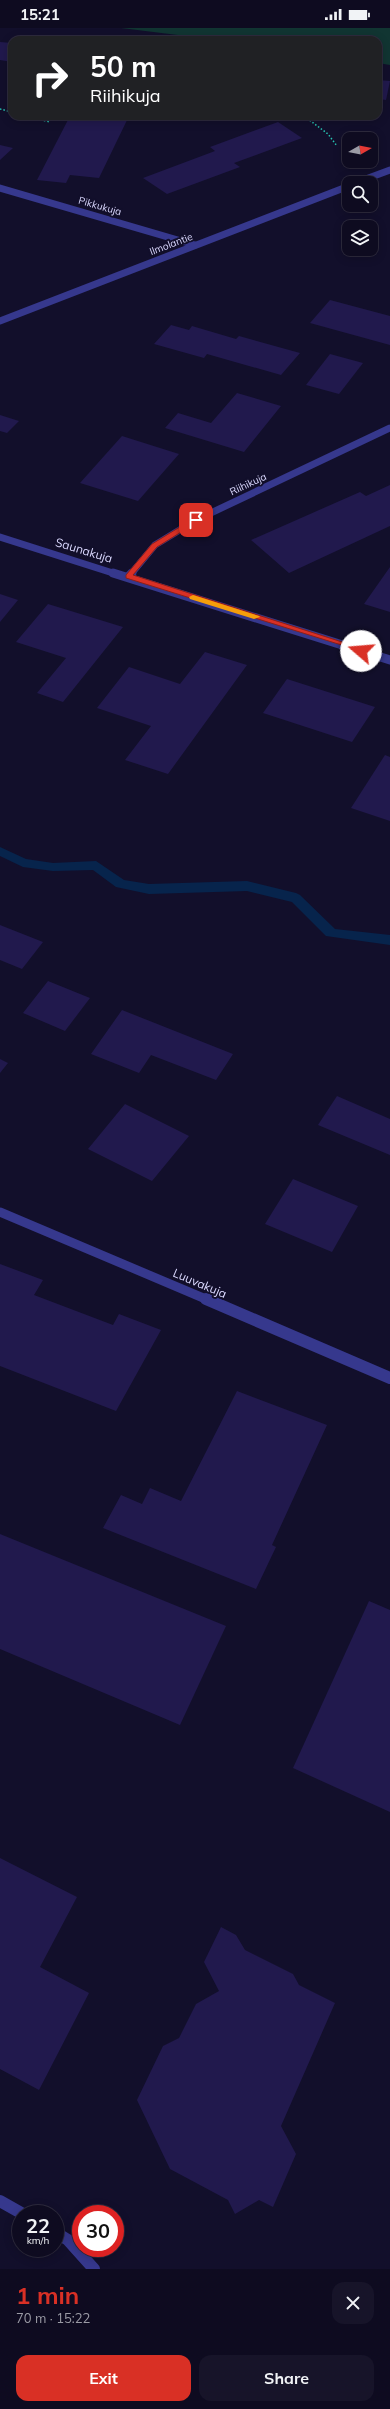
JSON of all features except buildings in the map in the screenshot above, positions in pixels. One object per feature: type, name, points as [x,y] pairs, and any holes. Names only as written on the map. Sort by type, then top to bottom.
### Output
[{"type":"street","points":[[374,176],[390,170]]},
{"type":"street","name":"Pikkukuja","points":[[0,188],[195,245]]},
{"type":"street","name":"Ilmolantie","points":[[0,321],[342,189]]},
{"type":"street","name":"Riihikuja","points":[[129,576],[155,545],[196,520],[390,428]]},
{"type":"street","name":"Saunakuja","points":[[0,537],[129,576],[390,660]]},
{"type":"street","name":"Luuvakuja","points":[[0,1212],[390,1378]]},
{"type":"street","points":[[0,2201],[12,2208]]},
{"type":"street","points":[[64,2238],[94,2269]]},
{"type":"path","points":[[42,120],[50,122]]},
{"type":"path","points":[[309,120],[328,134],[337,146]]},
{"type":"green space","points":[[121,28],[390,28],[390,65],[382,64],[382,36],[186,36]]},
{"type":"waterway","points":[[0,851],[23,863],[53,867],[96,865],[120,884],[149,889],[247,886],[296,898],[331,933],[390,940]]},
{"type":"slow traffic","points":[[193,597],[257,617]]},
{"type":"route","points":[[196,520],[155,545],[129,576],[361,651]]}]
